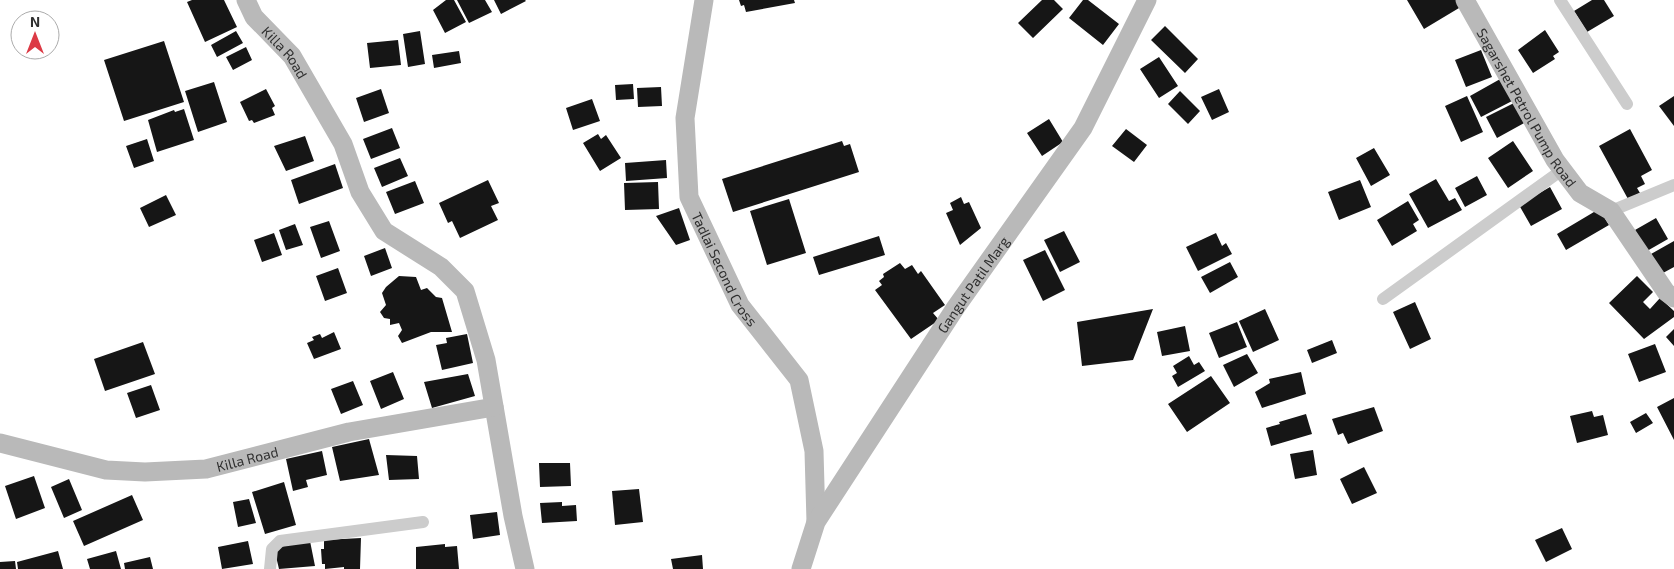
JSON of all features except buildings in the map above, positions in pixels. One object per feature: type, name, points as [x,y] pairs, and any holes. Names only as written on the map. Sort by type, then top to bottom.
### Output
[{"type":"street","name":"Killa Road","points":[[246,0],[254,18],[292,56],[343,144],[360,192],[384,231],[441,267],[465,291],[486,360],[513,516],[525,569]]},
{"type":"street","name":"Tadlai Second Cross","points":[[704,0],[685,118],[689,197],[740,305],[798,380],[814,451],[816,522]]},
{"type":"street","name":"Gangut Patil Marg","points":[[801,569],[816,522],[956,307],[1083,128],[1147,0]]},
{"type":"street","name":"Sagarshet Petrol Pump Road","points":[[1465,0],[1562,170],[1580,193],[1611,211],[1666,292],[1674,298]]},
{"type":"street","points":[[1560,0],[1627,104]]},
{"type":"street","points":[[1383,299],[1562,170]]},
{"type":"street","points":[[1611,211],[1674,186]]},
{"type":"street","name":"Killa Road","points":[[0,443],[106,470],[146,472],[206,469],[350,432],[494,407]]},
{"type":"street","points":[[270,569],[272,549],[280,541],[423,522]]}]
